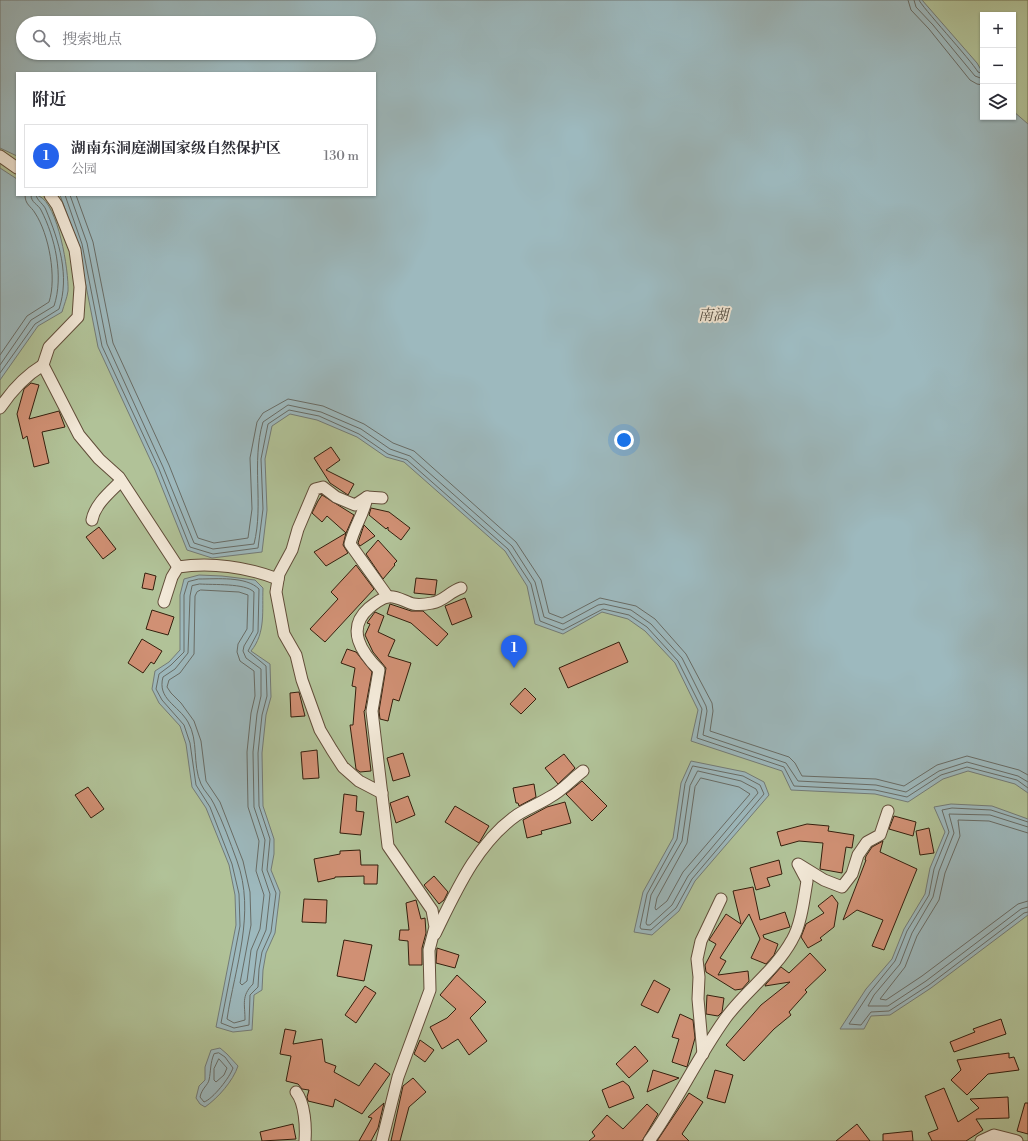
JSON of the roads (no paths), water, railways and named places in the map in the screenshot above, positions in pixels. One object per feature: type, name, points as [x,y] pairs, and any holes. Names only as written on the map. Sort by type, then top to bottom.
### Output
[{"type":"street","points":[[0,156],[16,167]]},
{"type":"street","points":[[0,408],[9,394],[28,374],[43,365],[49,347],[78,316],[80,287],[75,250],[56,205],[51,196]]},
{"type":"street","points":[[43,365],[80,435],[99,459],[122,481],[178,567]]},
{"type":"street","points":[[92,520],[93,515],[104,498],[122,481]]},
{"type":"street","points":[[382,498],[367,497],[355,505],[336,497],[323,487],[315,489],[298,529],[292,550],[278,579],[276,592],[284,634],[296,656],[302,680],[320,730],[343,767],[359,781],[382,793]]},
{"type":"street","points":[[367,497],[365,510],[352,533],[350,544],[388,597]]},
{"type":"street","points":[[178,567],[198,564],[224,567],[261,572],[278,579]]},
{"type":"street","points":[[164,602],[172,578],[178,567]]},
{"type":"street","points":[[382,1141],[398,1078],[430,990],[429,950],[435,927],[432,910],[388,846],[372,712],[380,670],[371,662],[360,645],[357,630],[358,622],[367,610],[378,601],[388,597],[414,604],[430,603],[442,600],[451,591],[461,588]]},
{"type":"street","points":[[432,940],[459,885],[476,858],[491,839],[516,816],[551,797],[583,771]]},
{"type":"street","points":[[649,1141],[669,1113],[703,1054],[726,1018],[781,958],[793,939],[807,881],[798,864],[824,880],[842,887],[852,874],[858,855],[867,842],[880,835],[888,811]]},
{"type":"street","points":[[703,1054],[698,999],[699,977],[697,959],[701,941],[721,899]]},
{"type":"street","points":[[296,1092],[302,1110],[306,1131],[305,1141]]},
{"type":"street","points":[[982,1141],[994,1135],[1017,1141]]},
{"type":"water","name":"南湖","points":[[0,0],[922,0],[980,68],[980,120],[1016,120],[1016,114],[1028,124],[1028,793],[1015,784],[968,771],[943,779],[908,802],[875,794],[791,790],[782,771],[691,741],[698,710],[675,663],[645,631],[628,619],[602,612],[563,634],[535,624],[527,586],[505,551],[404,462],[386,457],[357,437],[317,420],[290,414],[272,426],[265,459],[267,510],[262,552],[212,558],[187,550],[155,470],[98,347],[78,245],[60,196],[376,196],[376,72],[16,72],[16,156],[0,148]]},
{"type":"water","points":[[0,168],[16,178],[16,196],[39,196],[46,202],[52,211],[61,239],[67,269],[68,291],[62,312],[38,326],[0,380]]},
{"type":"water","points":[[199,575],[255,580],[263,588],[263,613],[261,629],[256,644],[251,651],[270,664],[271,697],[266,715],[262,753],[263,806],[274,839],[274,854],[271,870],[280,892],[275,933],[266,953],[262,990],[254,995],[252,1030],[233,1032],[216,1027],[236,925],[235,895],[229,865],[206,808],[192,787],[186,744],[180,726],[159,703],[152,689],[155,671],[169,662],[180,650],[180,595],[184,579]]},
{"type":"water","points":[[691,761],[745,772],[764,782],[769,795],[695,881],[679,911],[652,935],[634,932],[643,892],[673,838],[681,783]]},
{"type":"water","points":[[951,804],[992,806],[1028,819],[1028,915],[931,988],[890,1015],[871,1016],[864,1029],[840,1029],[866,989],[892,959],[904,929],[925,894],[930,868],[945,832],[934,807]]},
{"type":"water","points":[[220,1048],[238,1066],[233,1077],[224,1089],[205,1107],[200,1104],[196,1098],[199,1086],[205,1080],[205,1067],[211,1050]]},
{"type":"place","name":"湖南东洞庭湖国家级自然保护区","points":[[514,668]]}]
